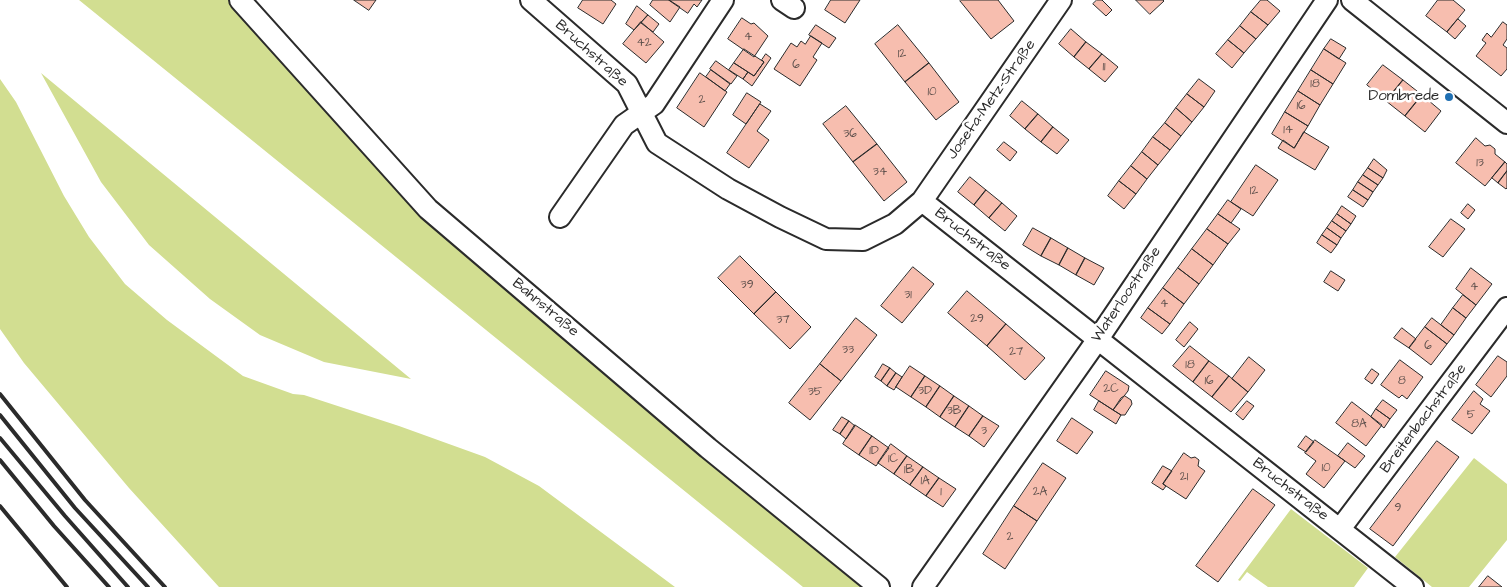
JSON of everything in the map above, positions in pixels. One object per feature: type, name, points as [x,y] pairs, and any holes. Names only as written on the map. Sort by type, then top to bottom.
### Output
[{"type":"street","name":"Bahnstraße","points":[[240,0],[428,209],[708,448],[879,587]]},
{"type":"street","name":"Bruchstraße","points":[[530,0],[627,84],[657,143],[728,189],[780,217],[826,239],[863,240],[895,224],[922,201],[1413,587]]},
{"type":"street","points":[[560,217],[624,125],[654,104],[723,0]]},
{"type":"street","name":"Josefa-Metz-Straße","points":[[922,201],[1062,0]]},
{"type":"street","name":"Waterloostraße","points":[[923,587],[1098,339],[1327,0]]},
{"type":"street","points":[[1352,0],[1507,123]]},
{"type":"street","name":"Breitenbachstraße","points":[[1340,529],[1507,308]]},
{"type":"green space","points":[[79,0],[238,0],[428,209],[868,587],[803,587]]},
{"type":"green space","points":[[41,73],[411,379],[324,362],[260,335],[210,299],[149,245],[101,182]]},
{"type":"green space","points":[[0,79],[16,102],[64,196],[89,237],[125,284],[167,320],[243,376],[293,394],[304,395],[399,426],[485,457],[539,486],[675,587],[219,587],[129,488],[24,363],[0,329]]},
{"type":"green space","points":[[1474,458],[1507,484],[1507,540],[1469,587],[1432,587],[1395,557]]},
{"type":"green space","points":[[1291,509],[1368,568],[1354,587],[1268,587],[1247,572],[1240,581],[1238,580]]},
{"type":"building","points":[[354,0],[376,0],[369,10]]},
{"type":"building","points":[[583,0],[611,0],[616,4],[603,24],[578,8]]},
{"type":"building","points":[[653,0],[669,0],[680,7],[670,22],[650,5]]},
{"type":"building","points":[[669,0],[702,0],[697,7],[694,4],[688,13]]},
{"type":"building","points":[[831,0],[860,0],[845,23],[825,10]]},
{"type":"building","points":[[961,0],[998,0],[1014,21],[991,39]]},
{"type":"building","points":[[1097,0],[1102,0],[1112,10],[1106,16],[1093,4]]},
{"type":"building","points":[[1136,0],[1163,0],[1164,1],[1150,14]]},
{"type":"building","points":[[1261,0],[1267,0],[1280,11],[1268,25],[1251,12]]},
{"type":"building","points":[[1438,0],[1453,0],[1465,10],[1447,32],[1426,16]]},
{"type":"building","points":[[637,6],[648,15],[634,30],[626,24]]},
{"type":"building","points":[[1251,12],[1268,25],[1256,39],[1240,26]]},
{"type":"building","points":[[648,15],[659,24],[653,32],[641,23]]},
{"type":"building","points":[[742,18],[751,24],[754,23],[768,36],[754,57],[728,39]]},
{"type":"building","points":[[1458,19],[1466,26],[1455,39],[1447,32]]},
{"type":"building","points":[[641,22],[664,42],[646,63],[623,44]]},
{"type":"building","points":[[1503,22],[1507,25],[1507,39],[1503,45],[1507,48],[1507,69],[1501,76],[1476,56],[1486,43],[1482,40],[1487,33],[1491,37]]},
{"type":"building","points":[[816,25],[836,38],[829,48],[809,35]]},
{"type":"building","points":[[898,25],[929,63],[905,82],[875,44]]},
{"type":"building","points":[[1240,26],[1256,39],[1244,53],[1228,40]]},
{"type":"building","points":[[1071,29],[1086,42],[1074,57],[1059,44]]},
{"type":"building","points":[[811,36],[822,43],[813,57],[817,60],[800,86],[774,69],[791,43],[797,47],[801,41],[805,44]]},
{"type":"building","points":[[1331,39],[1346,48],[1339,59],[1324,49]]},
{"type":"building","points":[[1228,40],[1244,53],[1232,68],[1216,54]]},
{"type":"building","points":[[1086,42],[1102,54],[1089,69],[1074,57]]},
{"type":"building","points":[[744,49],[764,62],[754,76],[734,63]]},
{"type":"building","points":[[1324,49],[1346,63],[1333,84],[1311,70]]},
{"type":"building","points":[[766,54],[771,58],[752,86],[743,79],[748,72],[754,76],[764,62],[762,60]]},
{"type":"building","points":[[1102,54],[1118,67],[1105,82],[1089,69]]},
{"type":"building","points":[[716,61],[737,76],[731,84],[710,69]]},
{"type":"building","points":[[734,63],[748,72],[743,79],[729,70]]},
{"type":"building","points":[[929,63],[959,102],[936,120],[905,82]]},
{"type":"building","points":[[1383,65],[1403,80],[1386,101],[1367,85]]},
{"type":"building","points":[[711,70],[730,84],[725,91],[706,77]]},
{"type":"building","points":[[1311,70],[1333,84],[1320,105],[1298,91]]},
{"type":"building","points":[[700,73],[727,92],[704,127],[677,108]]},
{"type":"building","points":[[1199,79],[1215,91],[1204,107],[1187,94]]},
{"type":"building","points":[[1403,80],[1422,95],[1405,116],[1386,101]]},
{"type":"building","points":[[1298,91],[1320,105],[1308,126],[1285,112]]},
{"type":"building","points":[[747,93],[761,102],[746,124],[733,115]]},
{"type":"building","points":[[1187,94],[1204,107],[1192,122],[1176,108]]},
{"type":"building","points":[[1422,95],[1441,111],[1425,132],[1405,116]]},
{"type":"building","points":[[1022,101],[1038,114],[1025,129],[1010,116]]},
{"type":"building","points":[[760,104],[771,111],[757,131],[769,140],[749,168],[727,153]]},
{"type":"building","points":[[846,106],[877,144],[853,162],[823,124]]},
{"type":"building","points":[[1176,108],[1192,122],[1181,136],[1165,123]]},
{"type":"building","points":[[1285,112],[1308,126],[1294,148],[1272,134]]},
{"type":"building","points":[[1038,114],[1053,127],[1041,142],[1025,129]]},
{"type":"building","points":[[1165,123],[1181,136],[1170,150],[1153,137]]},
{"type":"building","points":[[1053,127],[1069,140],[1057,154],[1041,142]]},
{"type":"building","points":[[1304,132],[1329,147],[1315,170],[1278,148],[1283,140],[1294,148]]},
{"type":"building","points":[[1153,137],[1170,150],[1158,165],[1142,152]]},
{"type":"building","points":[[1476,138],[1485,146],[1490,145],[1495,149],[1495,154],[1505,162],[1485,186],[1456,163]]},
{"type":"building","points":[[1004,142],[1017,152],[1010,161],[997,150]]},
{"type":"building","points":[[877,144],[907,182],[884,201],[853,162]]},
{"type":"building","points":[[1142,152],[1158,165],[1147,179],[1131,166]]},
{"type":"building","points":[[1374,159],[1387,170],[1383,178],[1368,168]]},
{"type":"building","points":[[1505,162],[1507,164],[1507,171],[1498,183],[1492,178]]},
{"type":"building","points":[[1256,165],[1278,180],[1253,216],[1231,202]]},
{"type":"building","points":[[1131,166],[1147,179],[1136,194],[1119,181]]},
{"type":"building","points":[[1368,168],[1383,178],[1378,185],[1363,175]]},
{"type":"building","points":[[1507,171],[1507,188],[1506,189],[1498,183]]},
{"type":"building","points":[[1363,175],[1378,185],[1373,192],[1358,182]]},
{"type":"building","points":[[970,177],[986,190],[974,205],[958,192]]},
{"type":"building","points":[[1119,181],[1136,194],[1124,209],[1108,196]]},
{"type":"building","points":[[1358,182],[1373,192],[1368,200],[1353,190]]},
{"type":"building","points":[[986,190],[1002,203],[989,218],[974,205]]},
{"type":"building","points":[[1353,190],[1368,200],[1363,207],[1348,197]]},
{"type":"building","points":[[1228,200],[1241,209],[1231,223],[1218,214]]},
{"type":"building","points":[[1002,203],[1017,216],[1005,231],[989,218]]},
{"type":"building","points":[[1468,204],[1475,210],[1468,219],[1461,213]]},
{"type":"building","points":[[1342,206],[1356,216],[1351,224],[1337,214]]},
{"type":"building","points":[[1218,214],[1240,229],[1228,244],[1207,229]]},
{"type":"building","points":[[1337,214],[1351,224],[1346,231],[1332,221]]},
{"type":"building","points":[[1451,219],[1465,229],[1443,257],[1429,247]]},
{"type":"building","points":[[1332,221],[1346,231],[1341,238],[1327,228]]},
{"type":"building","points":[[1033,228],[1051,238],[1041,256],[1023,245]]},
{"type":"building","points":[[1327,228],[1341,238],[1337,245],[1322,235]]},
{"type":"building","points":[[1207,229],[1228,244],[1213,265],[1192,249]]},
{"type":"building","points":[[1322,235],[1337,245],[1331,253],[1317,243]]},
{"type":"building","points":[[1051,238],[1068,248],[1059,265],[1041,256]]},
{"type":"building","points":[[1068,248],[1085,258],[1076,275],[1059,265]]},
{"type":"building","points":[[1192,249],[1213,265],[1199,284],[1178,268]]},
{"type":"building","points":[[740,256],[776,292],[754,314],[718,278]]},
{"type":"building","points":[[1085,258],[1104,268],[1094,285],[1076,275]]},
{"type":"building","points":[[913,267],[934,284],[902,323],[881,306]]},
{"type":"building","points":[[1178,268],[1199,284],[1184,304],[1163,288]]},
{"type":"building","points":[[1471,268],[1492,284],[1476,305],[1456,289]]},
{"type":"building","points":[[1331,271],[1345,280],[1338,291],[1324,282]]},
{"type":"building","points":[[1163,288],[1184,304],[1170,324],[1148,308]]},
{"type":"building","points":[[967,291],[1006,324],[987,346],[948,313]]},
{"type":"building","points":[[776,292],[811,327],[790,349],[754,314]]},
{"type":"building","points":[[1463,295],[1476,305],[1466,318],[1453,308]]},
{"type":"building","points":[[1148,308],[1170,324],[1162,334],[1141,318]]},
{"type":"building","points":[[1453,308],[1466,318],[1454,335],[1441,325]]},
{"type":"building","points":[[856,318],[877,335],[841,381],[820,364]]},
{"type":"building","points":[[1432,318],[1454,335],[1447,344],[1425,327]]},
{"type":"building","points":[[1190,322],[1198,329],[1184,347],[1176,340]]},
{"type":"building","points":[[1006,324],[1045,358],[1025,380],[987,346]]},
{"type":"building","points":[[1425,327],[1447,344],[1431,365],[1409,348]]},
{"type":"building","points":[[1402,328],[1416,339],[1409,348],[1394,338]]},
{"type":"building","points":[[1190,346],[1209,361],[1193,382],[1173,366]]},
{"type":"building","points":[[1498,356],[1507,362],[1507,376],[1491,397],[1476,385]]},
{"type":"building","points":[[1249,357],[1265,370],[1248,392],[1232,379]]},
{"type":"building","points":[[1400,360],[1423,377],[1407,399],[1402,395],[1399,398],[1381,385]]},
{"type":"building","points":[[1209,361],[1229,376],[1212,397],[1193,382]]},
{"type":"building","points":[[820,364],[841,381],[810,420],[789,403]]},
{"type":"building","points":[[883,364],[890,368],[881,381],[875,377]]},
{"type":"building","points":[[910,366],[925,376],[911,397],[896,387]]},
{"type":"building","points":[[890,368],[896,373],[887,386],[881,381]]},
{"type":"building","points":[[1372,369],[1379,374],[1372,384],[1365,379]]},
{"type":"building","points":[[1106,371],[1129,386],[1128,391],[1113,410],[1090,395]]},
{"type":"building","points":[[896,373],[902,377],[894,390],[887,386]]},
{"type":"building","points":[[925,376],[940,386],[926,407],[911,397]]},
{"type":"building","points":[[1229,376],[1248,392],[1231,412],[1212,397]]},
{"type":"building","points":[[940,386],[954,396],[940,417],[926,407]]},
{"type":"building","points":[[1474,391],[1483,399],[1480,404],[1490,411],[1472,434],[1452,420]]},
{"type":"building","points":[[954,396],[969,406],[955,427],[940,417]]},
{"type":"building","points":[[1125,396],[1131,400],[1132,404],[1125,415],[1121,415],[1113,410],[1121,398]]},
{"type":"building","points":[[1383,400],[1397,410],[1390,419],[1376,409]]},
{"type":"building","points":[[1099,401],[1121,415],[1116,424],[1094,410]]},
{"type":"building","points":[[1247,401],[1254,406],[1243,420],[1236,414]]},
{"type":"building","points":[[1352,402],[1382,425],[1366,446],[1336,423]]},
{"type":"building","points":[[969,406],[983,416],[969,436],[955,427]]},
{"type":"building","points":[[1376,409],[1390,419],[1384,428],[1371,417]]},
{"type":"building","points":[[983,416],[999,426],[984,447],[969,436]]},
{"type":"building","points":[[842,417],[849,421],[840,434],[833,430]]},
{"type":"building","points":[[1072,418],[1093,432],[1077,454],[1057,441]]},
{"type":"building","points":[[849,421],[855,426],[846,439],[840,434]]},
{"type":"building","points":[[855,425],[872,436],[859,455],[843,444]]},
{"type":"building","points":[[872,436],[889,448],[876,466],[859,455]]},
{"type":"building","points":[[1306,436],[1314,442],[1306,452],[1298,447]]},
{"type":"building","points":[[1315,440],[1345,461],[1324,488],[1306,474],[1316,461],[1305,453]]},
{"type":"building","points":[[1437,441],[1459,457],[1393,546],[1370,529]]},
{"type":"building","points":[[1348,443],[1365,456],[1355,468],[1338,456]]},
{"type":"building","points":[[891,444],[907,456],[894,474],[878,463]]},
{"type":"building","points":[[1184,453],[1191,458],[1195,457],[1199,460],[1198,466],[1205,471],[1186,499],[1163,484]]},
{"type":"building","points":[[907,456],[923,467],[910,485],[894,474]]},
{"type":"building","points":[[1043,463],[1066,478],[1037,521],[1014,506]]},
{"type":"building","points":[[1163,466],[1172,471],[1163,484],[1166,486],[1163,490],[1152,483]]},
{"type":"building","points":[[923,467],[939,478],[926,496],[910,485]]},
{"type":"building","points":[[939,478],[956,489],[943,507],[926,496]]},
{"type":"building","points":[[1253,489],[1275,505],[1218,582],[1196,566]]},
{"type":"building","points":[[1014,506],[1037,521],[1005,569],[983,554]]},
{"type":"building","points":[[1488,576],[1502,587],[1479,587]]},
{"type":"railway","points":[[0,394],[85,500],[165,587]]},
{"type":"railway","points":[[0,415],[75,508],[148,587]]},
{"type":"railway","points":[[0,438],[65,516],[128,587]]},
{"type":"railway","points":[[0,460],[54,526],[109,587]]},
{"type":"railway","points":[[0,506],[67,587]]},
{"type":"place","name":"Dombrede","points":[[1449,97]]}]
